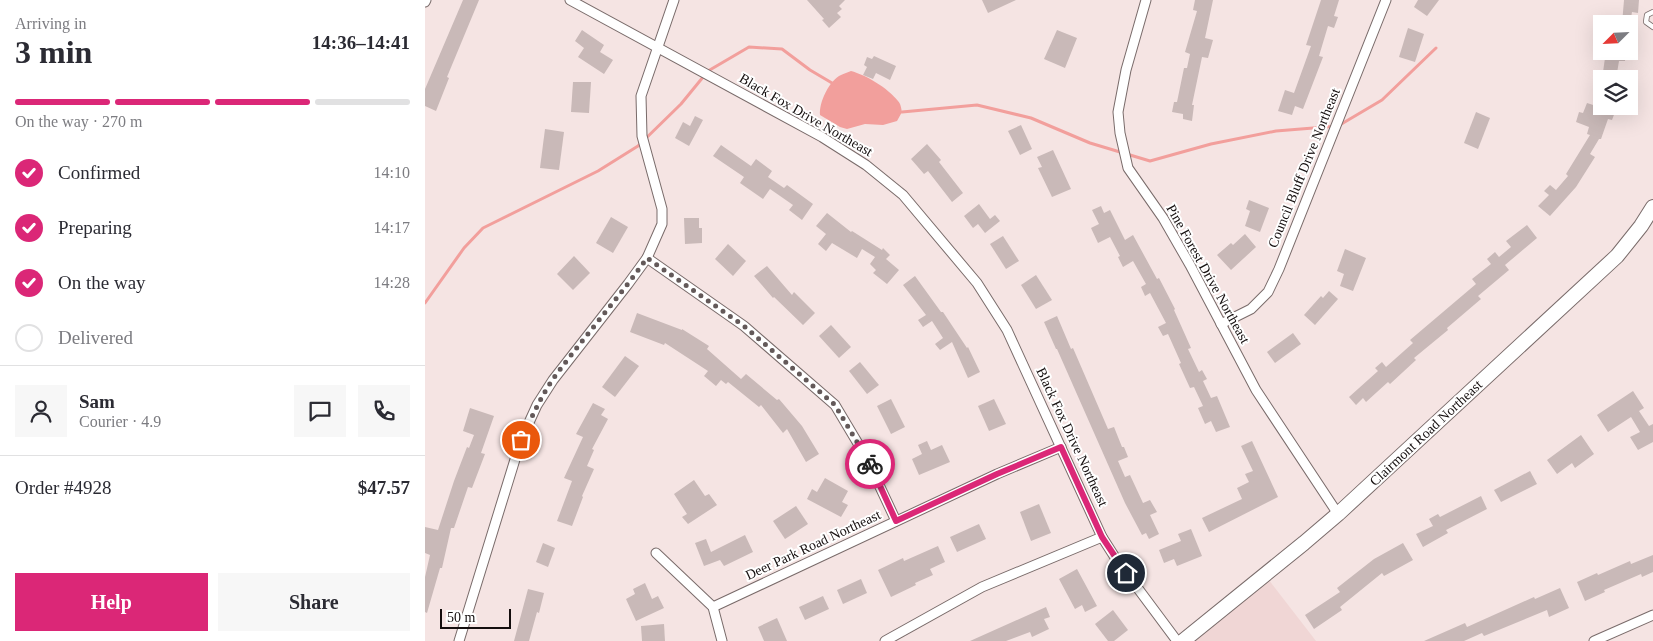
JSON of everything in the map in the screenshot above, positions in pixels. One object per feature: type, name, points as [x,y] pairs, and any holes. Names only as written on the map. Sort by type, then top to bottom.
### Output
[{"type":"main road","name":"Clairmont Road Northeast","points":[[1183,641],[1297,550],[1338,514],[1617,256],[1641,226],[1653,207]]},
{"type":"street","name":"Black Fox Drive Northeast","points":[[570,0],[822,138],[866,165],[903,196],[977,283],[1002,322],[1102,537],[1115,559],[1177,641]]},
{"type":"street","points":[[459,641],[521,440],[537,405],[553,380],[647,258],[662,224],[662,209],[642,136],[641,96],[674,0]]},
{"type":"street","name":"Pine Forest Drive Northeast","points":[[1146,0],[1118,112],[1120,133],[1129,168],[1190,265],[1255,390],[1338,514]]},
{"type":"street","name":"Council Bluff Drive Northeast","points":[[1221,324],[1251,308],[1268,292],[1279,269],[1386,0]]},
{"type":"street","points":[[647,258],[744,326],[835,405],[866,457],[896,521]]},
{"type":"street","name":"Deer Park Road Northeast","points":[[713,607],[997,474],[1061,447]]},
{"type":"street","points":[[885,641],[982,587],[1102,537]]},
{"type":"street","points":[[655,553],[713,607],[722,641]]},
{"type":"street","points":[[1594,641],[1653,615]]},
{"type":"lane","points":[[1653,12],[1647,15],[1646,22],[1653,27]]},
{"type":"shaded area","points":[[851,71],[876,83],[894,96],[900,103],[902,112],[897,121],[883,125],[865,124],[847,129],[820,115],[823,99],[831,83],[839,76]]},
{"type":"shaded area","points":[[1265,575],[1316,641],[1181,641]]},
{"type":"building","points":[[463,0],[479,0],[447,77],[449,78],[436,111],[425,106],[425,89]]},
{"type":"building","points":[[807,0],[845,0],[839,6],[842,9],[837,13],[841,17],[829,28],[822,20],[824,19]]},
{"type":"building","points":[[982,0],[1016,0],[988,13]]},
{"type":"building","points":[[1195,0],[1213,0],[1205,38],[1213,40],[1208,58],[1202,57],[1192,105],[1194,105],[1192,121],[1183,119],[1183,114],[1172,112],[1174,102],[1177,102],[1184,68],[1187,68],[1190,54],[1185,52],[1197,11],[1193,10]]},
{"type":"building","points":[[1321,0],[1339,0],[1334,16],[1338,17],[1334,28],[1328,26],[1319,56],[1323,57],[1303,109],[1295,106],[1292,115],[1278,111],[1285,90],[1294,93],[1311,46],[1306,45]]},
{"type":"building","points":[[1418,0],[1439,0],[1427,16],[1414,7]]},
{"type":"building","points":[[1624,0],[1639,0],[1638,13],[1632,12],[1632,15],[1623,15]]},
{"type":"building","points":[[1408,28],[1424,34],[1415,62],[1399,57]]},
{"type":"building","points":[[582,30],[604,45],[600,52],[613,60],[604,74],[578,57],[584,48],[575,41]]},
{"type":"building","points":[[1057,30],[1077,38],[1065,68],[1044,59]]},
{"type":"building","points":[[874,56],[896,66],[890,80],[876,73],[873,79],[863,75],[867,67],[864,65],[867,57],[872,59]]},
{"type":"building","points":[[1605,60],[1625,60],[1619,61],[1618,70],[1603,70]]},
{"type":"building","points":[[573,82],[591,82],[589,113],[571,112]]},
{"type":"building","points":[[1587,103],[1593,105],[1593,115],[1614,115],[1612,120],[1608,119],[1601,139],[1599,139],[1590,154],[1595,157],[1576,187],[1550,216],[1538,206],[1549,195],[1544,191],[1550,185],[1556,190],[1568,176],[1566,174],[1590,135],[1587,134],[1589,127],[1576,122],[1579,112],[1583,113]]},
{"type":"building","points":[[1476,112],[1490,118],[1478,149],[1464,143]]},
{"type":"building","points":[[695,116],[703,120],[689,146],[675,138],[683,122],[690,126]]},
{"type":"building","points":[[1021,125],[1032,149],[1020,155],[1008,131]]},
{"type":"building","points":[[545,129],[564,132],[559,170],[540,168]]},
{"type":"building","points":[[927,144],[941,160],[939,162],[963,193],[952,202],[928,171],[924,174],[911,159]]},
{"type":"building","points":[[721,145],[751,166],[756,159],[772,171],[768,177],[784,188],[787,185],[813,204],[802,220],[789,210],[793,205],[770,189],[763,199],[740,183],[744,177],[713,156]]},
{"type":"building","points":[[1053,150],[1071,189],[1052,197],[1038,168],[1042,167],[1037,157]]},
{"type":"building","points":[[1249,200],[1269,208],[1260,232],[1245,226],[1250,211],[1246,209]]},
{"type":"building","points":[[979,204],[990,219],[995,215],[1000,221],[985,233],[978,224],[973,228],[964,216]]},
{"type":"building","points":[[1101,206],[1104,213],[1110,210],[1125,240],[1133,235],[1157,279],[1159,278],[1175,309],[1191,348],[1188,349],[1199,372],[1202,370],[1207,379],[1203,381],[1211,398],[1217,396],[1230,427],[1216,432],[1211,421],[1205,424],[1198,408],[1203,406],[1194,387],[1190,388],[1168,334],[1163,336],[1158,327],[1166,323],[1150,293],[1145,296],[1141,287],[1146,284],[1133,261],[1123,267],[1118,257],[1120,256],[1110,237],[1098,243],[1091,228],[1099,224],[1092,210]]},
{"type":"building","points":[[827,213],[851,232],[882,250],[883,248],[890,255],[886,259],[899,270],[887,284],[873,273],[876,270],[870,264],[875,257],[862,249],[857,258],[832,243],[826,251],[818,244],[826,234],[816,226]]},
{"type":"building","points":[[611,217],[628,227],[613,253],[596,243]]},
{"type":"building","points":[[684,218],[699,218],[699,228],[702,228],[702,243],[685,244]]},
{"type":"building","points":[[1527,225],[1537,238],[1505,265],[1509,270],[1478,296],[1481,299],[1414,358],[1416,360],[1390,384],[1388,382],[1366,402],[1363,398],[1356,405],[1349,397],[1378,371],[1375,368],[1382,362],[1386,367],[1413,343],[1410,340],[1476,284],[1472,279],[1491,264],[1487,259],[1495,252],[1499,257],[1511,247],[1506,241]]},
{"type":"building","points":[[1245,234],[1256,247],[1231,270],[1217,255],[1231,243],[1233,245]]},
{"type":"building","points":[[1003,236],[1019,261],[1006,269],[990,244]]},
{"type":"building","points":[[728,244],[746,261],[733,276],[715,259]]},
{"type":"building","points":[[1345,249],[1366,258],[1353,291],[1340,286],[1344,274],[1337,271]]},
{"type":"building","points":[[574,256],[590,273],[573,290],[557,274]]},
{"type":"building","points":[[767,266],[792,295],[794,292],[815,313],[803,325],[773,298],[754,276]]},
{"type":"building","points":[[1036,275],[1052,300],[1036,309],[1021,285]]},
{"type":"building","points":[[915,276],[968,347],[980,372],[968,378],[952,342],[940,350],[935,344],[943,338],[932,321],[923,327],[918,320],[926,315],[903,285]]},
{"type":"building","points":[[1329,291],[1338,299],[1315,325],[1304,315],[1321,296],[1323,298]]},
{"type":"building","points":[[637,313],[682,329],[709,346],[707,349],[741,379],[746,374],[777,400],[779,399],[802,426],[819,454],[806,462],[787,429],[783,433],[761,405],[759,407],[728,382],[726,384],[721,380],[716,386],[704,376],[708,371],[665,343],[664,345],[630,332]]},
{"type":"building","points":[[1057,316],[1108,429],[1114,427],[1122,447],[1124,447],[1128,457],[1118,461],[1125,477],[1130,475],[1143,503],[1150,500],[1157,512],[1150,515],[1159,534],[1149,539],[1146,533],[1142,535],[1125,503],[1044,322]]},
{"type":"building","points":[[831,325],[851,347],[839,358],[819,336]]},
{"type":"building","points":[[1293,333],[1301,344],[1275,363],[1267,352]]},
{"type":"building","points":[[625,356],[639,366],[615,397],[602,387]]},
{"type":"building","points":[[860,362],[879,385],[867,394],[849,371]]},
{"type":"building","points":[[1633,391],[1644,408],[1639,411],[1649,426],[1653,424],[1653,442],[1638,450],[1630,437],[1640,432],[1631,417],[1608,432],[1597,415]]},
{"type":"building","points":[[891,399],[905,427],[891,434],[877,406]]},
{"type":"building","points":[[994,399],[1006,424],[989,431],[978,406]]},
{"type":"building","points":[[593,403],[605,409],[601,415],[608,419],[592,449],[594,450],[587,466],[594,469],[572,526],[557,521],[572,481],[564,478],[583,437],[576,434]]},
{"type":"building","points":[[470,408],[494,416],[481,453],[485,454],[472,488],[468,487],[454,528],[451,528],[442,568],[440,568],[427,613],[425,612],[425,577],[430,555],[425,553],[425,527],[438,530],[454,481],[467,447],[469,448],[474,435],[463,431]]},
{"type":"building","points":[[1581,435],[1594,454],[1575,468],[1572,463],[1557,474],[1547,460]]},
{"type":"building","points":[[927,441],[931,450],[942,445],[950,462],[919,475],[912,459],[922,454],[918,445]]},
{"type":"building","points":[[1252,441],[1278,497],[1209,532],[1202,518],[1242,499],[1237,488],[1249,482],[1245,474],[1253,471],[1241,446]]},
{"type":"building","points":[[1530,471],[1537,484],[1501,502],[1494,490]]},
{"type":"building","points":[[825,478],[848,491],[842,502],[848,505],[841,517],[807,499],[812,489],[817,492]]},
{"type":"building","points":[[694,480],[705,496],[709,494],[717,505],[688,524],[682,517],[687,514],[674,494]]},
{"type":"building","points":[[1481,496],[1487,509],[1446,530],[1448,533],[1423,547],[1416,534],[1433,526],[1429,519],[1438,514],[1440,517]]},
{"type":"building","points":[[1039,504],[1051,533],[1031,541],[1020,512]]},
{"type":"building","points":[[796,506],[808,524],[785,539],[773,521]]},
{"type":"building","points":[[979,524],[986,539],[957,552],[950,537]]},
{"type":"building","points":[[1191,529],[1202,556],[1177,566],[1174,559],[1164,563],[1159,550],[1181,541],[1178,534]]},
{"type":"building","points":[[745,535],[753,552],[724,566],[720,560],[704,566],[695,543],[706,539],[711,552]]},
{"type":"building","points":[[543,543],[555,548],[548,567],[536,562]]},
{"type":"building","points":[[1403,543],[1413,560],[1384,576],[1382,573],[1340,607],[1342,610],[1314,629],[1305,615],[1340,592],[1337,588],[1374,559]]},
{"type":"building","points":[[938,546],[945,562],[930,569],[933,575],[891,597],[878,570],[903,558],[904,561]]},
{"type":"building","points":[[1653,555],[1653,572],[1642,577],[1641,574],[1604,590],[1605,592],[1585,601],[1577,582],[1630,561],[1631,564]]},
{"type":"building","points":[[1077,569],[1097,606],[1085,612],[1082,605],[1075,609],[1059,579]]},
{"type":"building","points":[[861,579],[867,593],[843,604],[837,590]]},
{"type":"building","points":[[645,583],[652,599],[658,596],[664,608],[636,621],[626,599],[635,594],[633,589]]},
{"type":"building","points":[[1560,588],[1569,608],[1549,617],[1547,610],[1484,636],[1482,633],[1464,641],[1424,641],[1465,623],[1467,627],[1534,597],[1535,599]]},
{"type":"building","points":[[528,589],[544,593],[539,613],[537,612],[529,641],[514,641]]},
{"type":"building","points":[[823,596],[829,609],[805,620],[799,607]]},
{"type":"building","points":[[1046,607],[1050,617],[1044,619],[1049,629],[1032,637],[1030,632],[1006,641],[970,641]]},
{"type":"building","points":[[1113,610],[1128,630],[1114,641],[1108,641],[1095,624]]},
{"type":"building","points":[[777,618],[787,641],[764,641],[758,627]]},
{"type":"building","points":[[664,624],[665,641],[642,641],[641,626]]},
{"type":"waterway","points":[[425,303],[464,248],[483,228],[598,171],[638,146],[681,104],[708,71],[749,47],[782,49],[810,70],[832,83]]},
{"type":"waterway","points":[[902,112],[977,105],[1031,118],[1090,143],[1150,161],[1211,144],[1276,131],[1338,126],[1382,100],[1436,48]]},
{"type":"way so far","points":[[521,440],[537,405],[553,380],[647,258],[744,326],[835,405],[870,464]]},
{"type":"route","points":[[870,464],[896,521],[997,474],[1061,447],[1102,537],[1126,573]]}]
